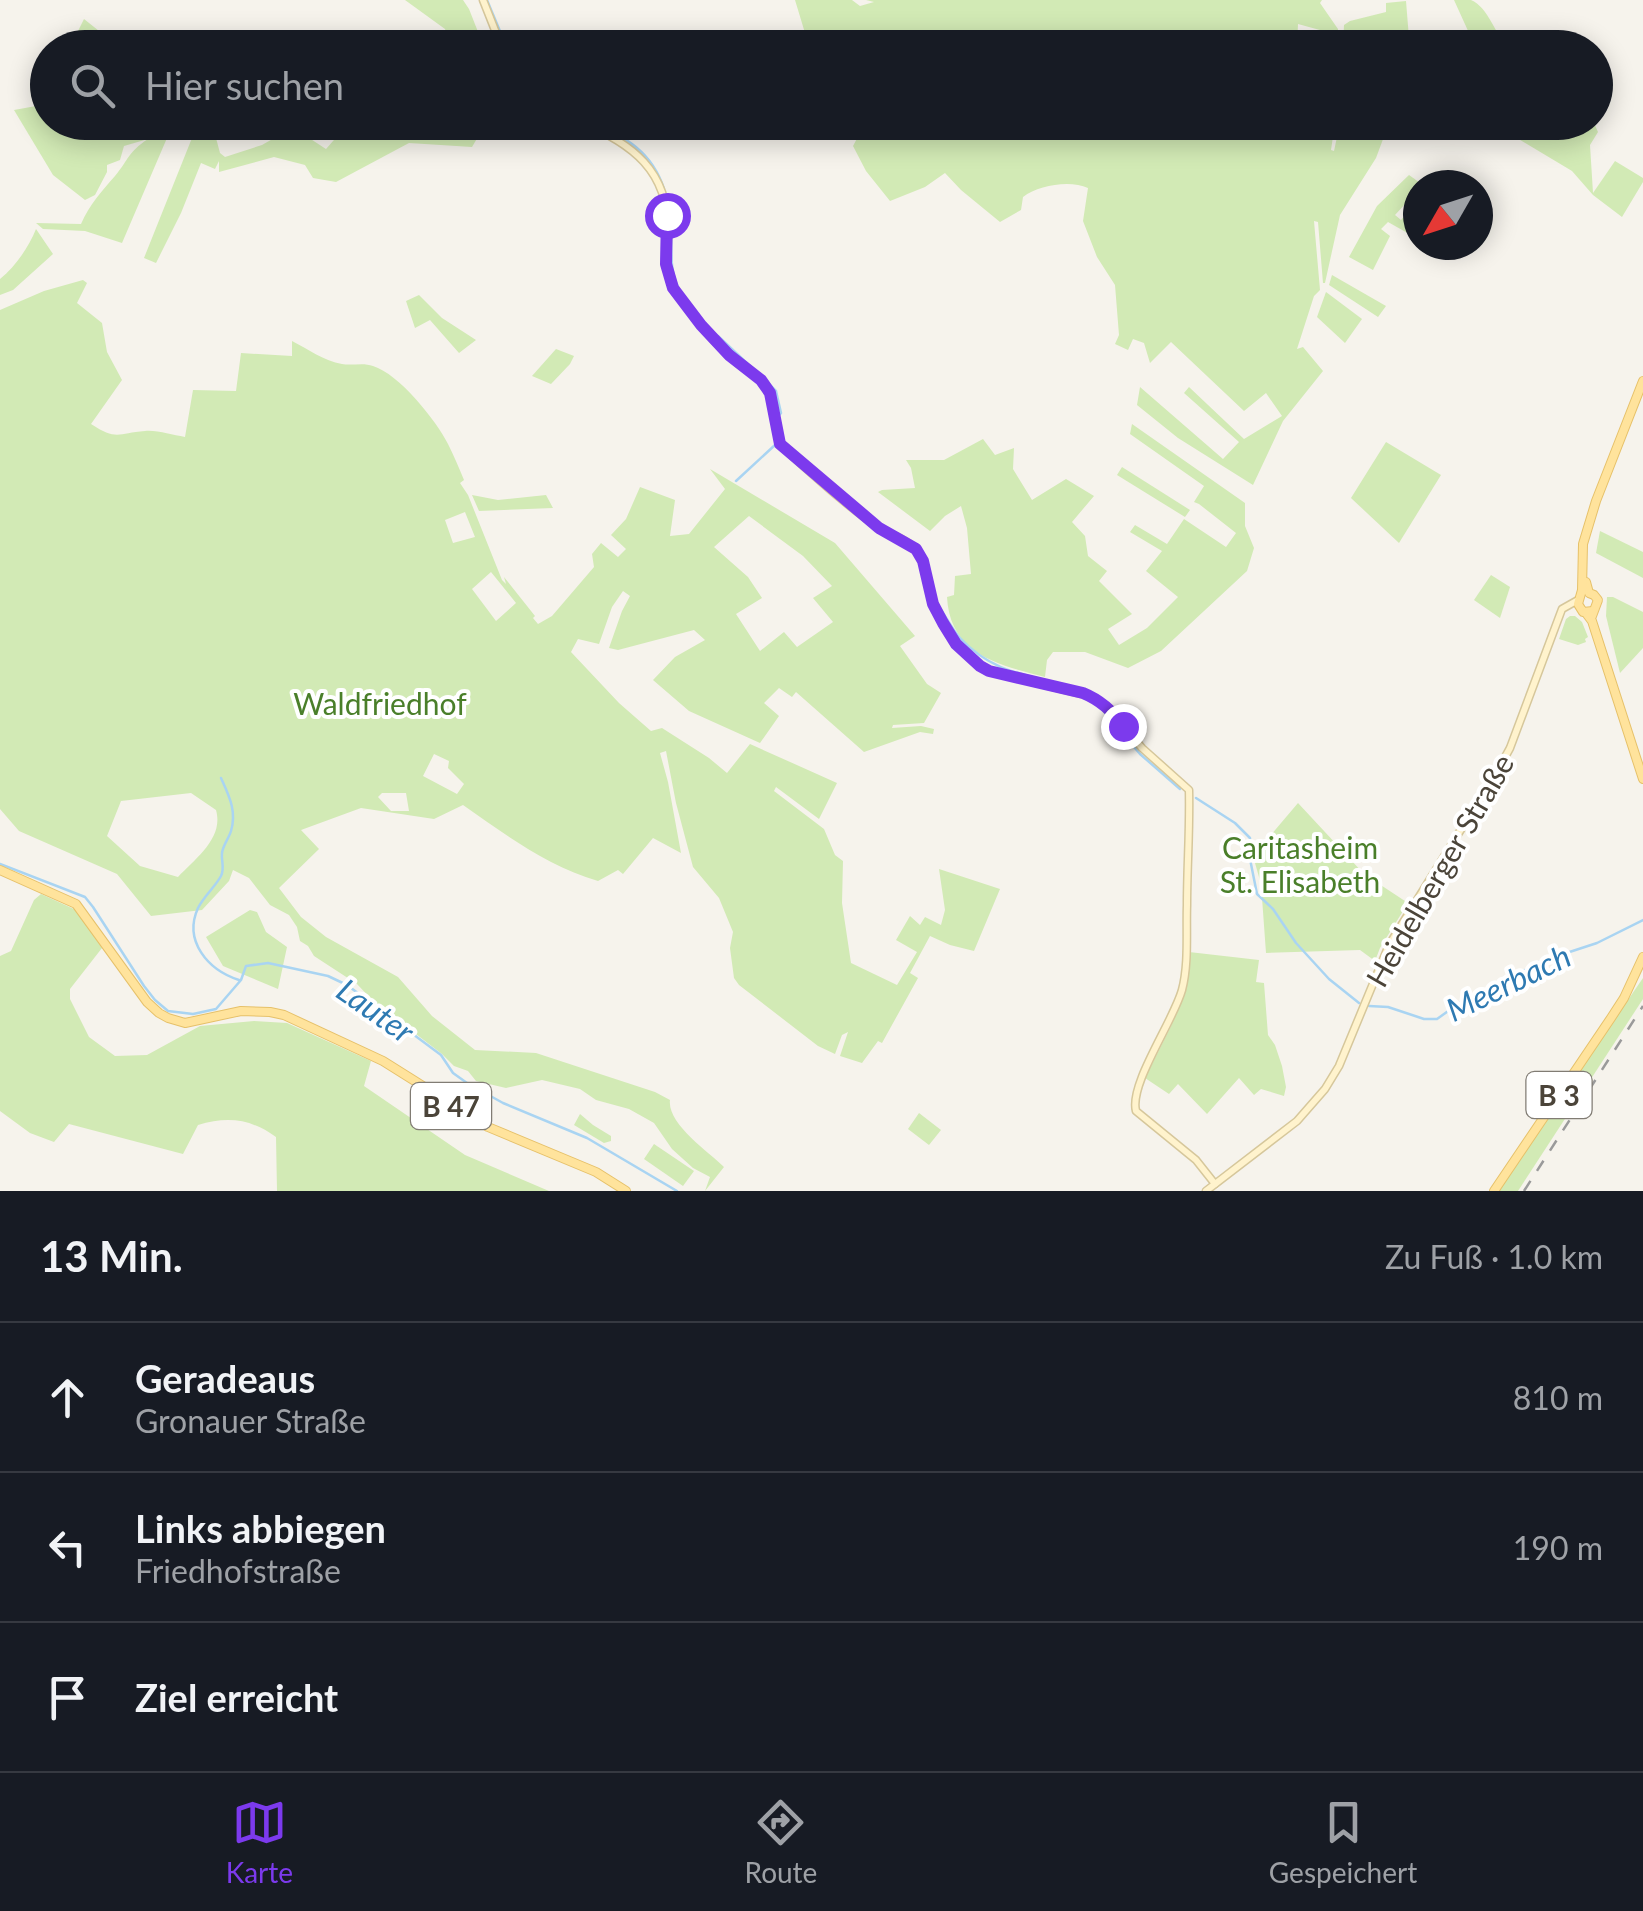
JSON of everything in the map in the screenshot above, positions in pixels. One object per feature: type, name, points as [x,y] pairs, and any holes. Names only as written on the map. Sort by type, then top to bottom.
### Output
[{"type":"main road","points":[[1643,381],[1596,501],[1582,553],[1582,596],[1643,779]]},
{"type":"main road","points":[[1582,596],[1594,595],[1598,600],[1597,607],[1588,614]]},
{"type":"main road","name":"B 47","points":[[0,870],[76,904],[147,1002],[168,1018],[197,1022],[252,1010],[284,1015],[394,1066],[488,1127],[596,1172],[626,1191]]},
{"type":"main road","name":"B 3","points":[[1494,1191],[1624,998],[1643,957]]},
{"type":"street","points":[[483,0],[495,30]]},
{"type":"street","points":[[618,140],[653,172],[668,219],[666,264],[673,288],[733,359],[761,380],[770,393],[780,444],[879,528],[916,549],[943,623],[956,644],[980,666],[1093,697],[1189,790],[1183,985],[1134,1102],[1136,1111],[1196,1160],[1215,1184]]},
{"type":"street","points":[[1560,614],[1582,596]]},
{"type":"street","points":[[1560,614],[1571,608],[1588,614]]},
{"type":"street","name":"Heidelberger Straße","points":[[1206,1191],[1297,1121],[1333,1077],[1390,945],[1510,748],[1560,614]]},
{"type":"green space","points":[[405,0],[463,0],[477,30],[445,29]]},
{"type":"green space","points":[[795,0],[852,0],[860,6],[874,2],[866,0],[1322,0],[1320,3],[1338,29],[1320,30],[1298,24],[1298,30],[804,30]]},
{"type":"green space","points":[[1454,0],[1477,4],[1496,30],[1468,30]]},
{"type":"green space","points":[[1406,1],[1408,30],[1344,30],[1350,21],[1386,12],[1386,3]]},
{"type":"green space","points":[[84,19],[98,30],[78,30]]},
{"type":"green space","points":[[30,107],[30,137],[14,110]]},
{"type":"green space","points":[[32,140],[145,140],[124,146],[120,160],[107,165],[95,195],[85,200],[53,175]]},
{"type":"green space","points":[[147,140],[166,140],[122,243],[85,231],[43,229],[36,223],[81,224],[136,148]]},
{"type":"green space","points":[[191,140],[217,140],[225,157],[271,140],[312,140],[326,149],[334,140],[476,140],[472,147],[409,143],[336,182],[313,178],[305,165],[274,157],[219,172],[219,161],[215,169],[201,163],[156,263],[144,258]]},
{"type":"green space","points":[[856,140],[1332,140],[1334,151],[1336,140],[1383,140],[1376,158],[1340,215],[1325,283],[1318,222],[1314,221],[1320,290],[1314,296],[1297,349],[1303,347],[1323,371],[1283,421],[1253,485],[1178,438],[1137,405],[1140,387],[1223,459],[1239,442],[1184,393],[1189,387],[1244,439],[1282,416],[1266,393],[1244,411],[1171,342],[1150,363],[1144,343],[1133,339],[1128,350],[1115,344],[1119,335],[1115,285],[1097,257],[1083,221],[1088,188],[1064,184],[1037,189],[1023,197],[1021,210],[1000,222],[945,173],[925,187],[890,201],[866,171],[853,146]]},
{"type":"green space","points":[[1520,140],[1593,140],[1590,145],[1593,193],[1615,161],[1643,178],[1643,182],[1622,217],[1593,195],[1572,171]]},
{"type":"green space","points":[[1403,181],[1403,206],[1395,215],[1403,218],[1403,230],[1388,222],[1381,229],[1390,236],[1373,270],[1349,257],[1377,206]]},
{"type":"green space","points":[[36,229],[53,254],[13,290],[0,295],[0,279],[21,256]]},
{"type":"green space","points":[[1332,275],[1386,306],[1378,317],[1329,285]]},
{"type":"green space","name":"Waldfriedhof","points":[[83,280],[87,283],[77,303],[102,323],[107,352],[122,380],[91,424],[112,434],[150,431],[185,437],[193,390],[236,391],[241,353],[292,356],[292,341],[322,358],[369,365],[394,378],[416,399],[442,434],[502,580],[506,584],[504,577],[538,624],[552,616],[594,567],[592,554],[601,543],[618,557],[626,549],[611,535],[626,519],[640,487],[675,500],[670,536],[689,534],[725,489],[710,469],[835,543],[915,636],[900,646],[927,684],[941,693],[924,723],[892,728],[921,726],[934,729],[933,734],[920,732],[864,752],[796,692],[792,697],[779,688],[764,703],[779,716],[760,743],[689,711],[653,680],[675,657],[705,640],[694,630],[618,650],[609,648],[630,596],[623,591],[612,607],[599,644],[578,639],[571,652],[651,731],[662,728],[727,773],[750,744],[837,783],[819,819],[776,787],[774,791],[824,829],[835,855],[843,861],[842,903],[851,963],[897,985],[917,952],[896,940],[910,916],[920,925],[925,917],[941,925],[945,910],[939,869],[1000,889],[974,951],[930,936],[910,973],[918,978],[882,1043],[878,1041],[862,1063],[840,1056],[848,1032],[842,1035],[835,1054],[818,1046],[734,978],[730,948],[733,932],[719,898],[693,867],[666,751],[660,753],[681,853],[653,838],[623,874],[618,870],[598,881],[544,858],[463,805],[434,819],[361,808],[301,830],[319,849],[279,888],[301,917],[326,937],[398,977],[432,1016],[475,1050],[536,1053],[670,1100],[682,1128],[724,1167],[705,1191],[710,1177],[672,1149],[654,1123],[629,1109],[596,1100],[580,1089],[542,1080],[506,1088],[476,1081],[468,1071],[454,1066],[357,984],[314,956],[300,941],[289,915],[270,905],[249,878],[233,870],[229,881],[202,910],[151,916],[117,874],[19,831],[0,809],[0,310]],"holes":[[[465,512],[475,537],[453,543],[445,520]],[[749,516],[803,556],[832,586],[813,598],[833,622],[797,647],[784,632],[760,651],[736,614],[762,598],[748,577],[714,547]],[[491,572],[516,603],[496,621],[472,589]],[[434,754],[449,761],[448,768],[464,784],[457,794],[423,776]],[[191,793],[216,810],[212,838],[178,877],[140,866],[107,836],[121,801]],[[382,793],[406,793],[409,811],[391,811],[378,797]]]},
{"type":"green space","points":[[1326,292],[1362,319],[1345,343],[1317,317]]},
{"type":"green space","points":[[419,295],[442,318],[476,340],[459,353],[430,320],[415,328],[406,301]]},
{"type":"green space","points":[[556,349],[574,356],[570,364],[551,384],[532,376]]},
{"type":"green space","points":[[1132,424],[1245,503],[1245,526],[1254,548],[1247,571],[1161,651],[1128,668],[1085,652],[1053,652],[1047,660],[1045,677],[980,654],[957,632],[947,597],[954,595],[955,576],[971,574],[961,506],[930,531],[878,492],[915,488],[906,460],[944,460],[983,439],[995,455],[1014,448],[1013,469],[1032,500],[1066,479],[1094,496],[1072,522],[1085,536],[1088,556],[1107,571],[1099,581],[1132,614],[1108,629],[1119,645],[1147,628],[1178,597],[1146,571],[1162,551],[1130,532],[1135,525],[1167,544],[1184,519],[1226,547],[1236,533],[1194,502],[1204,486],[1130,434]]},
{"type":"green space","points":[[1386,442],[1441,475],[1399,543],[1351,498]]},
{"type":"green space","points":[[1122,467],[1190,510],[1185,517],[1117,475]]},
{"type":"green space","points":[[472,495],[498,500],[546,495],[553,508],[479,511]]},
{"type":"green space","points":[[1600,531],[1643,552],[1643,578],[1596,553]]},
{"type":"green space","points":[[1491,575],[1510,587],[1500,618],[1474,600]]},
{"type":"green space","points":[[1607,597],[1643,612],[1643,648],[1620,673],[1606,616]]},
{"type":"green space","points":[[1570,616],[1582,622],[1586,642],[1578,645],[1559,639]]},
{"type":"green space","name":"Caritasheim St. Elisabeth","points":[[1298,803],[1364,874],[1408,903],[1375,961],[1360,950],[1266,953],[1261,884],[1253,856]]},
{"type":"green space","points":[[41,894],[76,910],[102,948],[70,989],[70,999],[89,1037],[115,1056],[147,1055],[200,1026],[254,1021],[287,1023],[371,1061],[364,1086],[465,1155],[549,1191],[277,1191],[276,1137],[239,1121],[198,1125],[183,1154],[69,1124],[54,1142],[30,1133],[0,1111],[0,956],[11,951],[34,900]]},
{"type":"green space","points":[[250,910],[257,912],[266,932],[287,947],[278,989],[223,966],[206,937]]},
{"type":"green space","points":[[1189,952],[1259,960],[1256,982],[1264,983],[1268,1035],[1282,1066],[1284,1096],[1261,1089],[1254,1095],[1239,1078],[1207,1114],[1178,1084],[1169,1094],[1145,1078],[1182,995]]},
{"type":"green space","points":[[1643,978],[1643,999],[1518,1191],[1497,1191]]},
{"type":"green space","points":[[919,1113],[941,1130],[929,1145],[908,1129]]},
{"type":"green space","points":[[580,1114],[611,1136],[611,1141],[604,1143],[574,1125]]},
{"type":"green space","points":[[654,1144],[694,1171],[683,1186],[644,1159]]},
{"type":"waterway","name":"Meerbach","points":[[487,0],[500,30]]},
{"type":"waterway","name":"Meerbach","points":[[625,140],[645,155],[664,189]]},
{"type":"waterway","name":"Meerbach","points":[[668,202],[673,272],[682,294]]},
{"type":"waterway","name":"Meerbach","points":[[718,336],[751,367]]},
{"type":"waterway","name":"Meerbach","points":[[757,372],[776,391],[781,413],[778,416]]},
{"type":"waterway","points":[[736,481],[775,445]]},
{"type":"waterway","name":"Meerbach","points":[[793,450],[845,496]]},
{"type":"waterway","name":"Meerbach","points":[[939,607],[960,638],[984,658],[1009,670],[1065,685]]},
{"type":"waterway","name":"Meerbach","points":[[1100,707],[1140,754],[1180,789]]},
{"type":"waterway","points":[[221,778],[231,804],[233,824],[223,850],[222,873],[198,908],[194,932],[208,962],[239,980]]},
{"type":"waterway","name":"Meerbach","points":[[1196,798],[1235,823],[1250,838],[1257,894],[1329,979],[1359,1003]]},
{"type":"waterway","name":"Lauter","points":[[0,864],[85,897],[144,986],[168,1011],[193,1014],[216,1009],[241,980],[246,966],[268,963],[328,976],[347,985],[441,1055],[453,1073],[467,1083],[503,1103],[587,1138],[677,1191]]},
{"type":"waterway","name":"Meerbach","points":[[1369,1006],[1437,1019],[1465,999],[1539,962],[1597,943],[1643,920]]},
{"type":"railway","points":[[1524,1191],[1643,1006]]},
{"type":"route","points":[[667,215],[666,264],[673,288],[701,325],[770,393],[780,444],[879,528],[912,545],[919,553],[933,604],[956,644],[989,671],[1093,697],[1123,726]]}]
